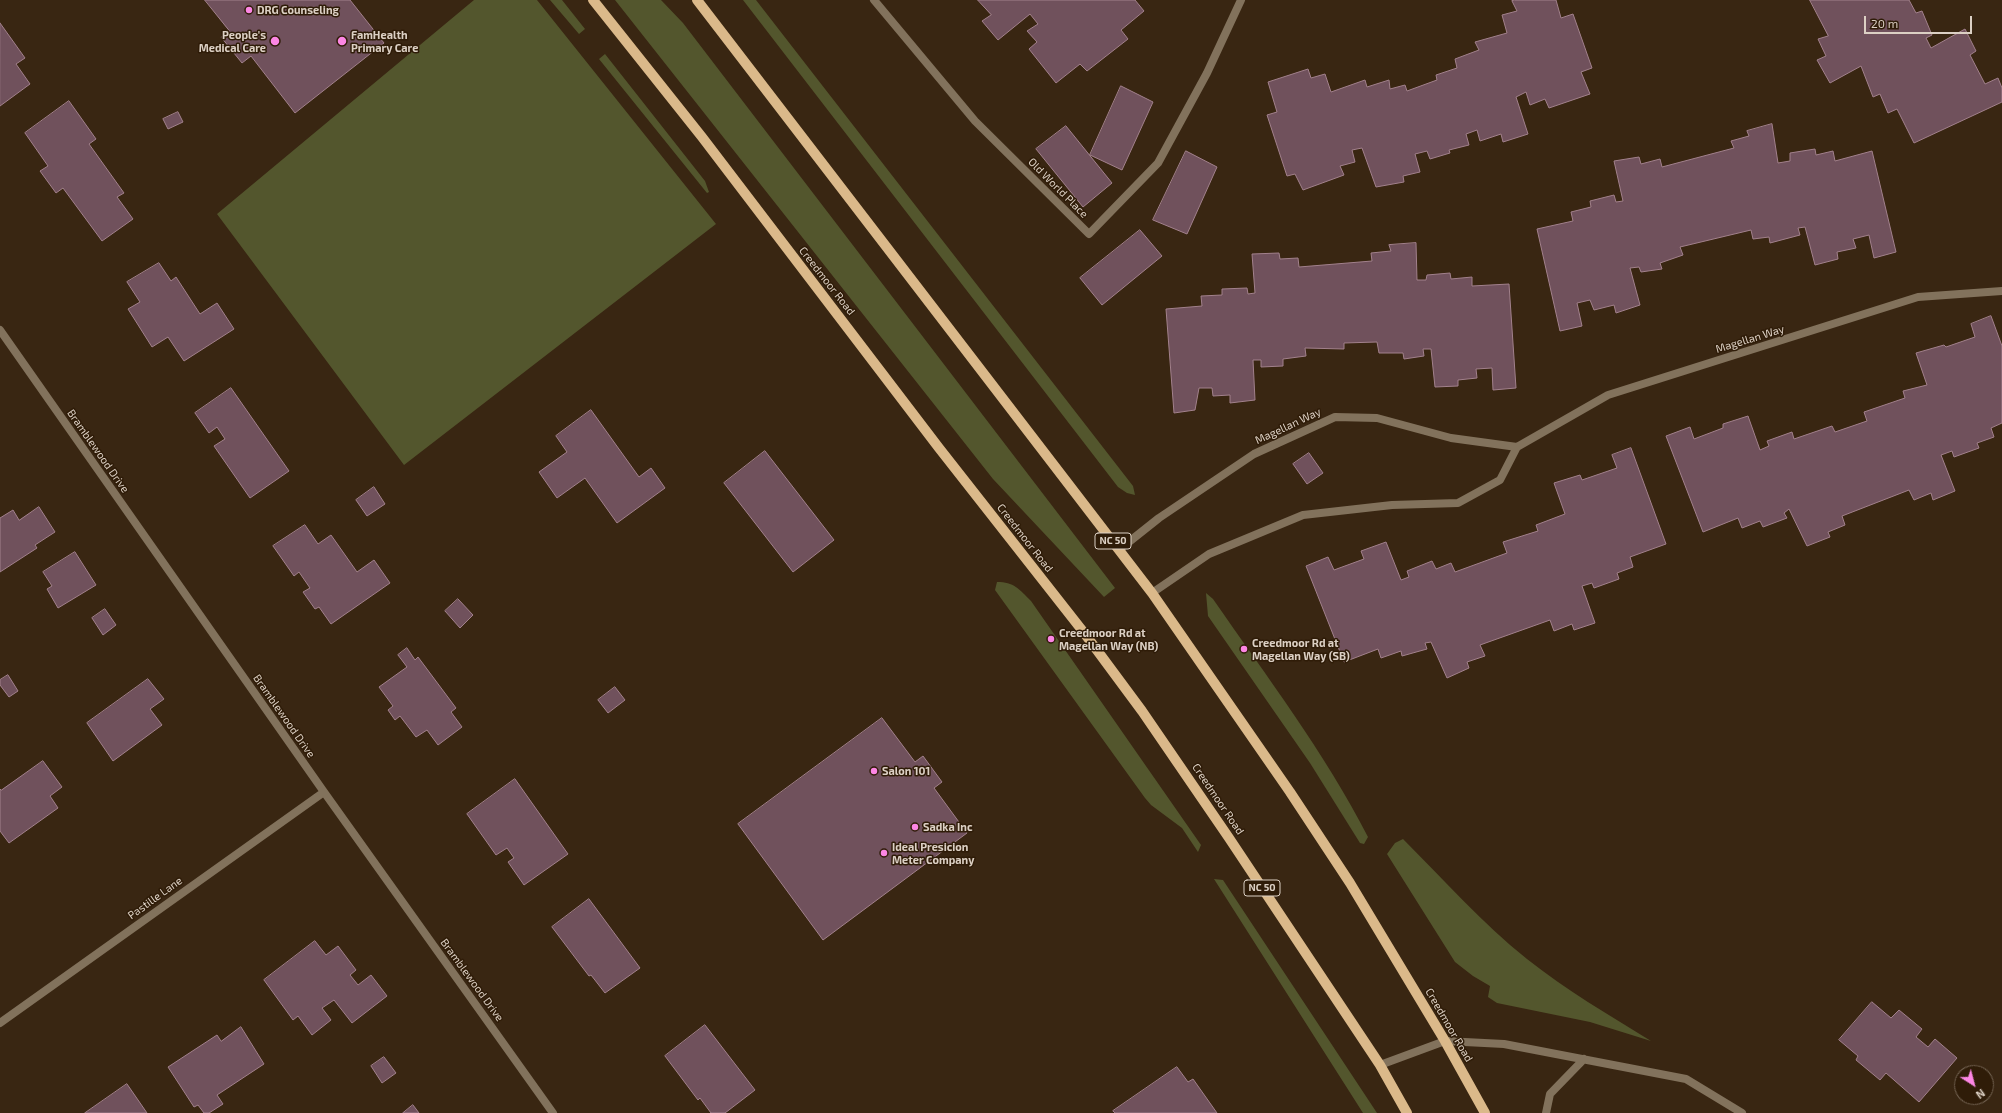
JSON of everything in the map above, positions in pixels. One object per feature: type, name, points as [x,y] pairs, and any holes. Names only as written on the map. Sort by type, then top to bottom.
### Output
[{"type":"main road","name":"Creedmoor Road","points":[[593,0],[702,138],[939,448],[1086,634],[1164,742],[1380,1065],[1407,1113]]},
{"type":"main road","name":"Creedmoor Road","points":[[697,0],[1120,549],[1152,593],[1290,792],[1350,882],[1445,1041],[1485,1113]]},
{"type":"street","name":"Old World Place","points":[[874,0],[975,121],[1089,234],[1158,164],[1207,73],[1241,0]]},
{"type":"street","name":"Magellan Way","points":[[1120,549],[1159,518],[1254,454],[1335,417],[1376,418],[1451,438],[1517,447],[1608,395],[1918,297],[2002,291]]},
{"type":"street","name":"Bramblewood Drive","points":[[0,330],[324,792],[553,1113]]},
{"type":"street","points":[[1152,593],[1209,554],[1303,515],[1392,505],[1458,503],[1500,480],[1517,447]]},
{"type":"street","name":"Pastille Lane","points":[[0,1022],[324,792]]},
{"type":"street","points":[[1380,1065],[1445,1041],[1504,1044],[1686,1079],[1742,1113]]},
{"type":"street","points":[[1546,1113],[1550,1094],[1584,1059]]},
{"type":"green space","points":[[474,0],[537,0],[716,224],[404,465],[217,214]]},
{"type":"green space","points":[[550,0],[562,0],[585,29],[579,34]]},
{"type":"green space","points":[[615,0],[661,0],[683,23],[1115,588],[1104,597],[993,479]]},
{"type":"green space","points":[[743,0],[756,0],[1133,486],[1135,495],[1127,493],[1118,487]]},
{"type":"green space","points":[[605,54],[705,181],[709,192],[707,193],[599,59]]},
{"type":"green space","points":[[997,582],[1012,585],[1031,601],[1201,845],[1198,852],[1182,828],[1151,805],[1145,798],[995,590]]},
{"type":"green space","points":[[1206,593],[1213,599],[1274,686],[1333,775],[1368,837],[1364,844],[1360,843],[1310,763],[1208,616]]},
{"type":"green space","points":[[1403,839],[1494,931],[1527,959],[1572,992],[1651,1041],[1590,1022],[1497,1003],[1488,997],[1490,986],[1473,976],[1455,962],[1387,854],[1395,843]]},
{"type":"green space","points":[[1214,879],[1223,880],[1377,1113],[1363,1113]]},
{"type":"building","points":[[205,0],[350,0],[384,43],[295,113],[251,56],[242,63],[221,37],[229,31]]},
{"type":"building","points":[[978,0],[1135,0],[1144,11],[1121,30],[1128,39],[1087,71],[1080,64],[1056,83],[1029,49],[1037,42],[1027,31],[1038,24],[1030,14],[998,40],[982,21],[991,15]]},
{"type":"building","points":[[1556,0],[1561,18],[1573,14],[1592,68],[1581,72],[1590,94],[1549,108],[1545,99],[1530,105],[1526,92],[1516,97],[1528,134],[1503,142],[1501,134],[1480,141],[1477,130],[1466,134],[1469,145],[1449,150],[1450,153],[1430,159],[1427,151],[1415,154],[1420,172],[1403,176],[1404,182],[1376,187],[1362,148],[1352,150],[1355,162],[1340,166],[1344,175],[1303,190],[1295,174],[1287,176],[1267,115],[1277,112],[1268,82],[1308,69],[1311,78],[1325,74],[1331,92],[1365,80],[1367,87],[1389,80],[1390,89],[1405,85],[1407,91],[1437,80],[1436,75],[1457,68],[1455,59],[1479,50],[1475,42],[1507,33],[1502,15],[1517,11],[1512,1]]},
{"type":"building","points":[[1810,0],[1909,0],[1916,13],[1922,11],[1932,35],[1926,38],[1931,48],[1965,29],[1976,51],[1970,55],[1985,84],[1998,78],[2002,88],[2002,102],[1914,143],[1897,109],[1888,113],[1880,94],[1873,97],[1861,66],[1830,83],[1817,60],[1826,56],[1818,39],[1828,36]]},
{"type":"building","points":[[0,23],[25,58],[16,64],[30,84],[0,106]]},
{"type":"building","points":[[1121,86],[1153,102],[1122,170],[1090,155]]},
{"type":"building","points":[[69,101],[96,139],[89,144],[124,193],[117,197],[133,219],[102,241],[63,188],[56,193],[40,171],[48,166],[25,133]]},
{"type":"building","points":[[178,112],[183,122],[168,129],[163,119]]},
{"type":"building","points":[[1772,124],[1778,163],[1790,161],[1790,153],[1815,149],[1816,155],[1833,151],[1835,161],[1872,151],[1896,252],[1874,258],[1869,235],[1853,239],[1856,248],[1837,252],[1838,259],[1815,265],[1805,227],[1798,228],[1800,235],[1770,243],[1769,237],[1753,239],[1751,230],[1680,247],[1683,255],[1660,263],[1662,269],[1641,272],[1639,267],[1630,268],[1640,305],[1616,313],[1614,305],[1594,310],[1590,300],[1577,303],[1582,326],[1560,331],[1537,229],[1573,221],[1571,212],[1591,207],[1590,201],[1614,195],[1616,202],[1623,201],[1614,161],[1639,157],[1641,164],[1660,159],[1662,167],[1734,148],[1731,141],[1749,136],[1747,131]]},
{"type":"building","points":[[1066,126],[1112,183],[1083,207],[1036,149]]},
{"type":"building","points":[[1186,151],[1217,167],[1187,234],[1153,220]]},
{"type":"building","points":[[1140,230],[1162,256],[1102,305],[1080,278]]},
{"type":"building","points":[[1416,243],[1417,280],[1426,280],[1427,275],[1450,273],[1451,279],[1472,277],[1472,286],[1509,284],[1516,388],[1493,390],[1492,368],[1476,369],[1477,378],[1458,380],[1458,386],[1435,387],[1431,349],[1423,349],[1424,356],[1404,359],[1403,353],[1379,353],[1377,342],[1344,343],[1344,349],[1305,348],[1306,356],[1283,359],[1283,366],[1261,367],[1261,360],[1253,360],[1255,400],[1230,403],[1230,395],[1213,396],[1212,388],[1199,388],[1195,410],[1174,413],[1166,309],[1202,306],[1201,296],[1222,295],[1222,289],[1247,288],[1248,294],[1255,293],[1252,254],[1279,253],[1280,259],[1298,258],[1299,267],[1372,261],[1371,253],[1391,251],[1389,245]]},
{"type":"building","points":[[159,263],[171,281],[176,277],[200,314],[217,303],[234,329],[184,361],[168,337],[152,347],[128,309],[140,302],[127,282]]},
{"type":"building","points":[[1991,316],[2002,346],[2002,423],[1991,428],[1994,437],[1977,443],[1979,448],[1954,457],[1952,451],[1941,455],[1955,491],[1933,500],[1931,493],[1914,500],[1909,490],[1842,516],[1845,525],[1828,532],[1830,537],[1807,546],[1789,509],[1784,513],[1787,518],[1763,527],[1760,521],[1742,528],[1738,518],[1703,532],[1666,436],[1690,427],[1694,439],[1723,428],[1723,424],[1748,416],[1760,450],[1769,446],[1767,441],[1792,432],[1794,439],[1832,426],[1835,432],[1867,421],[1864,412],[1905,398],[1903,391],[1927,385],[1916,353],[1944,345],[1946,347],[1975,337],[1971,324]]},
{"type":"building","points":[[231,388],[289,471],[250,498],[214,446],[225,439],[217,427],[209,433],[195,413]]},
{"type":"building","points":[[591,410],[639,477],[651,468],[665,488],[617,523],[585,478],[557,498],[539,472],[567,452],[556,436]]},
{"type":"building","points":[[1631,448],[1666,544],[1630,557],[1633,567],[1617,573],[1619,579],[1594,588],[1592,583],[1582,586],[1595,623],[1574,630],[1572,624],[1554,631],[1550,620],[1480,645],[1485,656],[1467,662],[1469,668],[1447,678],[1431,642],[1425,643],[1427,649],[1402,656],[1401,651],[1381,658],[1378,649],[1344,662],[1306,566],[1328,557],[1334,570],[1364,559],[1361,551],[1386,542],[1401,580],[1409,577],[1407,571],[1432,561],[1436,569],[1451,563],[1455,572],[1507,553],[1503,542],[1538,531],[1536,525],[1565,514],[1554,483],[1580,475],[1582,480],[1617,468],[1612,455]]},
{"type":"building","points":[[765,451],[834,540],[793,572],[724,483]]},
{"type":"building","points":[[1309,453],[1323,473],[1307,484],[1293,464]]},
{"type":"building","points":[[374,487],[385,504],[367,516],[356,500]]},
{"type":"building","points":[[39,507],[55,532],[35,545],[37,548],[0,572],[0,518],[13,510],[19,520]]},
{"type":"building","points":[[305,525],[318,544],[331,535],[357,572],[374,560],[390,583],[331,624],[319,607],[315,609],[303,592],[310,588],[299,572],[294,576],[273,546]]},
{"type":"building","points":[[75,552],[96,585],[58,608],[47,589],[52,586],[43,572]]},
{"type":"building","points":[[458,599],[473,615],[460,628],[445,611]]},
{"type":"building","points":[[105,609],[116,625],[103,635],[92,618]]},
{"type":"building","points":[[407,648],[415,660],[418,657],[456,708],[451,712],[462,727],[438,745],[427,730],[416,737],[400,716],[395,720],[388,710],[393,706],[379,687],[407,667],[398,655]]},
{"type":"building","points":[[8,675],[18,691],[9,697],[0,685],[0,680]]},
{"type":"building","points":[[148,679],[164,699],[150,709],[162,725],[113,761],[87,723]]},
{"type":"building","points":[[615,687],[625,700],[608,713],[598,700]]},
{"type":"building","points":[[882,718],[915,762],[923,756],[942,782],[934,788],[967,833],[823,940],[738,824]]},
{"type":"building","points":[[43,761],[62,787],[50,796],[58,808],[9,843],[0,831],[0,789],[1,790]]},
{"type":"building","points":[[515,779],[568,854],[524,885],[508,862],[514,858],[507,848],[496,855],[467,814]]},
{"type":"building","points":[[589,899],[640,968],[605,993],[591,975],[589,976],[552,927]]},
{"type":"building","points":[[315,941],[326,955],[338,946],[356,970],[350,975],[358,985],[371,975],[387,996],[352,1023],[334,1000],[322,1008],[331,1020],[312,1035],[298,1016],[293,1020],[264,980]]},
{"type":"building","points":[[1872,1002],[1891,1018],[1899,1010],[1922,1029],[1916,1037],[1928,1047],[1935,1039],[1957,1058],[1919,1102],[1886,1073],[1880,1080],[1856,1060],[1858,1056],[1839,1040]]},
{"type":"building","points":[[705,1025],[755,1090],[725,1113],[711,1113],[700,1098],[698,1100],[665,1056]]},
{"type":"building","points":[[241,1027],[264,1064],[217,1095],[223,1104],[209,1113],[204,1113],[198,1105],[194,1107],[168,1067],[217,1035],[221,1041]]},
{"type":"building","points":[[384,1057],[396,1073],[382,1083],[371,1066]]},
{"type":"building","points":[[1177,1067],[1188,1082],[1193,1079],[1217,1113],[1115,1113],[1113,1111]]},
{"type":"building","points":[[127,1084],[147,1113],[85,1113]]},
{"type":"building","points":[[413,1105],[419,1113],[403,1113]]},
{"type":"place","name":"DRG Counseling","points":[[249,10]]},
{"type":"place","name":"People's Medical Care","points":[[275,41]]},
{"type":"place","name":"FamHealth Primary Care","points":[[342,41]]},
{"type":"place","name":"Creedmoor Rd at Magellan Way (NB)","points":[[1051,639]]},
{"type":"place","name":"Creedmoor Rd at Magellan Way (SB)","points":[[1244,649]]},
{"type":"place","name":"Salon 101","points":[[874,771]]},
{"type":"place","name":"Sadka Inc","points":[[915,827]]},
{"type":"place","name":"Ideal Presicion Meter Company","points":[[884,853]]}]
